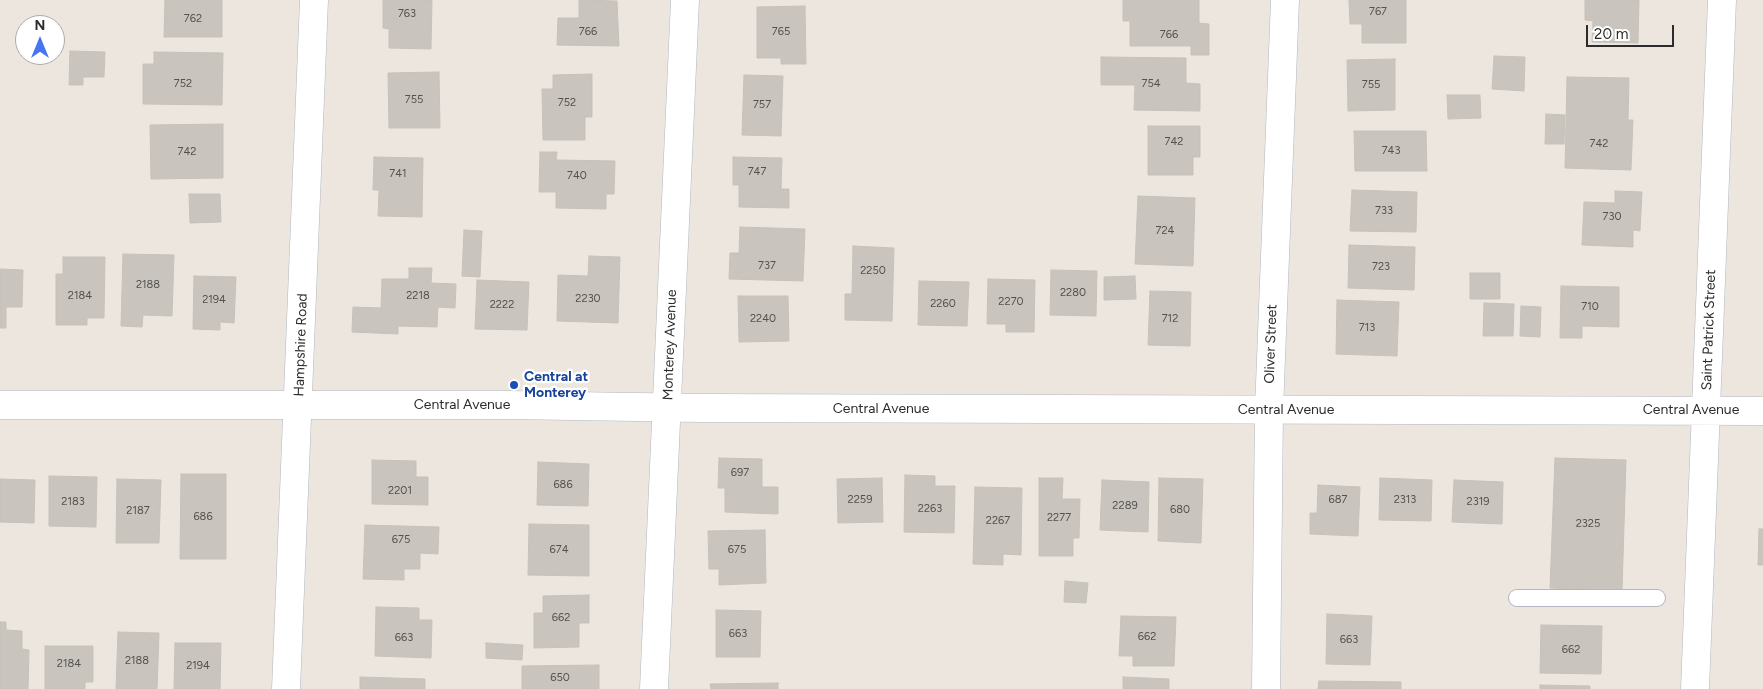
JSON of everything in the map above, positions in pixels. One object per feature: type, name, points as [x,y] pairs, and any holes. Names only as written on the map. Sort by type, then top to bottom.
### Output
[{"type":"street","name":"Hampshire Road","points":[[286,689],[314,0]]},
{"type":"street","name":"Monterey Avenue","points":[[654,689],[685,0]]},
{"type":"street","name":"Oliver Street","points":[[1266,689],[1269,410],[1285,0]]},
{"type":"street","name":"Saint Patrick Street","points":[[1695,689],[1722,0]]},
{"type":"street","name":"Central Avenue","points":[[0,404],[299,406],[507,404],[1269,410],[1763,411]]},
{"type":"lane","points":[[1517,598],[1657,598]]},
{"type":"building","points":[[165,0],[222,0],[222,37],[164,37]]},
{"type":"building","points":[[383,0],[432,0],[431,49],[389,48],[389,29],[383,28]]},
{"type":"building","points":[[579,0],[617,1],[619,46],[557,45],[558,18],[579,18]]},
{"type":"building","points":[[1123,0],[1199,0],[1199,23],[1209,24],[1209,55],[1191,55],[1191,46],[1130,46],[1130,21],[1123,21]]},
{"type":"building","points":[[1349,0],[1406,0],[1406,43],[1362,43],[1362,24],[1350,24]]},
{"type":"building","points":[[1585,0],[1639,0],[1638,43],[1592,42],[1593,21],[1585,20]]},
{"type":"building","points":[[805,6],[806,64],[781,64],[781,58],[757,58],[757,7]]},
{"type":"building","points":[[70,51],[105,52],[104,77],[83,77],[83,85],[69,85]]},
{"type":"building","points":[[154,52],[223,53],[222,105],[143,104],[143,64],[154,64]]},
{"type":"building","points":[[1494,56],[1525,57],[1524,91],[1492,89]]},
{"type":"building","points":[[1101,57],[1186,58],[1186,83],[1200,84],[1200,111],[1134,110],[1135,85],[1101,85]]},
{"type":"building","points":[[1395,59],[1395,110],[1348,111],[1347,60]]},
{"type":"building","points":[[439,72],[440,128],[389,128],[388,73]]},
{"type":"building","points":[[592,74],[592,117],[585,117],[585,140],[543,140],[542,89],[553,89],[553,75]]},
{"type":"building","points":[[744,75],[783,76],[781,136],[742,135]]},
{"type":"building","points":[[1567,77],[1629,78],[1628,120],[1633,120],[1631,170],[1565,168]]},
{"type":"building","points":[[1447,95],[1480,95],[1481,118],[1448,119]]},
{"type":"building","points":[[1546,114],[1565,115],[1564,144],[1545,144]]},
{"type":"building","points":[[223,124],[223,178],[151,179],[150,125]]},
{"type":"building","points":[[1148,126],[1200,126],[1200,157],[1193,157],[1193,175],[1148,175]]},
{"type":"building","points":[[1354,131],[1426,131],[1427,171],[1355,171]]},
{"type":"building","points":[[540,152],[557,152],[556,160],[615,161],[614,194],[606,194],[606,209],[556,208],[556,192],[539,192]]},
{"type":"building","points":[[374,157],[423,158],[422,217],[378,216],[379,190],[373,190]]},
{"type":"building","points":[[733,157],[782,158],[781,189],[789,189],[789,208],[739,207],[739,185],[733,185]]},
{"type":"building","points":[[1352,190],[1417,192],[1416,232],[1350,231]]},
{"type":"building","points":[[1615,191],[1642,192],[1640,231],[1633,230],[1633,247],[1582,245],[1584,202],[1615,203]]},
{"type":"building","points":[[189,194],[220,194],[221,222],[190,223]]},
{"type":"building","points":[[1138,196],[1195,198],[1193,266],[1135,264]]},
{"type":"building","points":[[740,227],[805,229],[803,281],[729,279],[730,253],[739,253]]},
{"type":"building","points":[[464,230],[482,231],[480,277],[462,276]]},
{"type":"building","points":[[1349,245],[1415,247],[1414,290],[1348,288]]},
{"type":"building","points":[[853,246],[894,248],[892,321],[845,320],[845,294],[852,294]]},
{"type":"building","points":[[123,254],[174,255],[172,316],[143,315],[142,327],[121,326]]},
{"type":"building","points":[[589,256],[620,257],[618,323],[557,321],[558,275],[588,276]]},
{"type":"building","points":[[63,257],[105,257],[104,318],[87,318],[87,325],[56,325],[56,274],[63,274]]},
{"type":"building","points":[[409,268],[432,268],[431,283],[456,284],[455,308],[438,307],[437,327],[398,326],[398,334],[352,332],[353,307],[381,308],[382,279],[409,279]]},
{"type":"building","points":[[0,269],[23,270],[22,307],[6,307],[6,328],[0,328]]},
{"type":"building","points":[[1051,270],[1097,271],[1096,316],[1050,315]]},
{"type":"building","points":[[1470,273],[1500,273],[1500,299],[1470,299]]},
{"type":"building","points":[[194,276],[236,277],[234,323],[220,322],[220,330],[193,329]]},
{"type":"building","points":[[1135,276],[1136,299],[1104,300],[1104,277]]},
{"type":"building","points":[[988,279],[1035,280],[1034,332],[1006,332],[1006,324],[987,324]]},
{"type":"building","points":[[477,280],[529,282],[527,330],[475,329]]},
{"type":"building","points":[[919,281],[969,282],[967,326],[918,325]]},
{"type":"building","points":[[1561,286],[1619,287],[1619,327],[1582,326],[1582,338],[1560,338]]},
{"type":"building","points":[[1150,291],[1191,292],[1190,346],[1148,345]]},
{"type":"building","points":[[738,296],[788,296],[789,341],[739,342]]},
{"type":"building","points":[[1337,300],[1399,302],[1397,356],[1336,354]]},
{"type":"building","points":[[1484,303],[1514,304],[1513,336],[1483,336]]},
{"type":"building","points":[[1521,306],[1541,307],[1540,337],[1520,336]]},
{"type":"building","points":[[719,458],[762,459],[762,487],[778,487],[778,514],[725,512],[725,488],[718,488]]},
{"type":"building","points":[[1555,458],[1626,460],[1622,591],[1550,588]]},
{"type":"building","points":[[372,460],[416,461],[416,477],[428,477],[428,505],[372,504]]},
{"type":"building","points":[[538,462],[589,464],[588,506],[537,505]]},
{"type":"building","points":[[181,474],[226,474],[226,559],[180,559]]},
{"type":"building","points":[[905,475],[935,476],[935,486],[955,486],[954,533],[904,532]]},
{"type":"building","points":[[49,476],[97,477],[96,527],[49,526]]},
{"type":"building","points":[[882,478],[883,522],[838,523],[837,479]]},
{"type":"building","points":[[1039,478],[1063,478],[1062,499],[1080,499],[1079,538],[1073,538],[1073,556],[1039,556]]},
{"type":"building","points":[[1159,478],[1203,479],[1201,543],[1158,541]]},
{"type":"building","points":[[1380,478],[1432,480],[1431,521],[1379,520]]},
{"type":"building","points":[[0,479],[35,480],[34,523],[0,522]]},
{"type":"building","points":[[117,479],[161,480],[159,543],[116,543]]},
{"type":"building","points":[[1102,480],[1149,482],[1148,532],[1100,530]]},
{"type":"building","points":[[1454,480],[1503,482],[1502,524],[1452,522]]},
{"type":"building","points":[[1318,485],[1360,487],[1358,536],[1310,534],[1310,513],[1317,513]]},
{"type":"building","points":[[975,487],[1022,488],[1021,555],[1003,554],[1003,565],[973,564]]},
{"type":"building","points":[[529,524],[589,525],[589,576],[528,575]]},
{"type":"building","points":[[365,525],[439,527],[438,554],[420,553],[420,569],[404,569],[404,580],[363,579]]},
{"type":"building","points":[[1759,529],[1763,529],[1763,565],[1758,565]]},
{"type":"building","points":[[765,530],[766,583],[719,585],[719,569],[709,569],[708,531]]},
{"type":"building","points":[[1065,581],[1088,583],[1086,603],[1064,602]]},
{"type":"building","points":[[589,595],[589,623],[579,623],[579,647],[534,648],[534,613],[543,613],[543,596]]},
{"type":"building","points":[[376,607],[419,608],[419,620],[432,620],[431,658],[375,656]]},
{"type":"building","points":[[716,610],[761,611],[760,657],[716,657]]},
{"type":"building","points":[[1327,614],[1372,616],[1370,665],[1326,664]]},
{"type":"building","points":[[1121,616],[1176,617],[1174,666],[1133,666],[1133,656],[1119,656]]},
{"type":"building","points":[[0,622],[6,622],[6,630],[22,631],[22,649],[29,650],[28,689],[0,689]]},
{"type":"building","points":[[1541,625],[1602,626],[1601,674],[1540,673]]},
{"type":"building","points":[[118,632],[159,633],[157,689],[116,689]]},
{"type":"building","points":[[175,643],[221,643],[220,689],[174,689]]},
{"type":"building","points":[[486,643],[523,645],[522,660],[486,658]]},
{"type":"building","points":[[45,646],[93,646],[93,682],[85,682],[85,689],[45,689]]},
{"type":"building","points":[[599,665],[599,689],[522,689],[522,666]]},
{"type":"building","points":[[360,677],[425,679],[425,689],[360,689]]},
{"type":"building","points":[[1123,677],[1169,679],[1169,689],[1123,689]]},
{"type":"building","points":[[1319,681],[1401,682],[1401,689],[1318,689]]},
{"type":"building","points":[[778,683],[778,689],[711,689],[710,684]]},
{"type":"building","points":[[1540,685],[1590,686],[1590,689],[1540,689]]},
{"type":"place","name":"Central at Monterey","points":[[514,385]]}]
